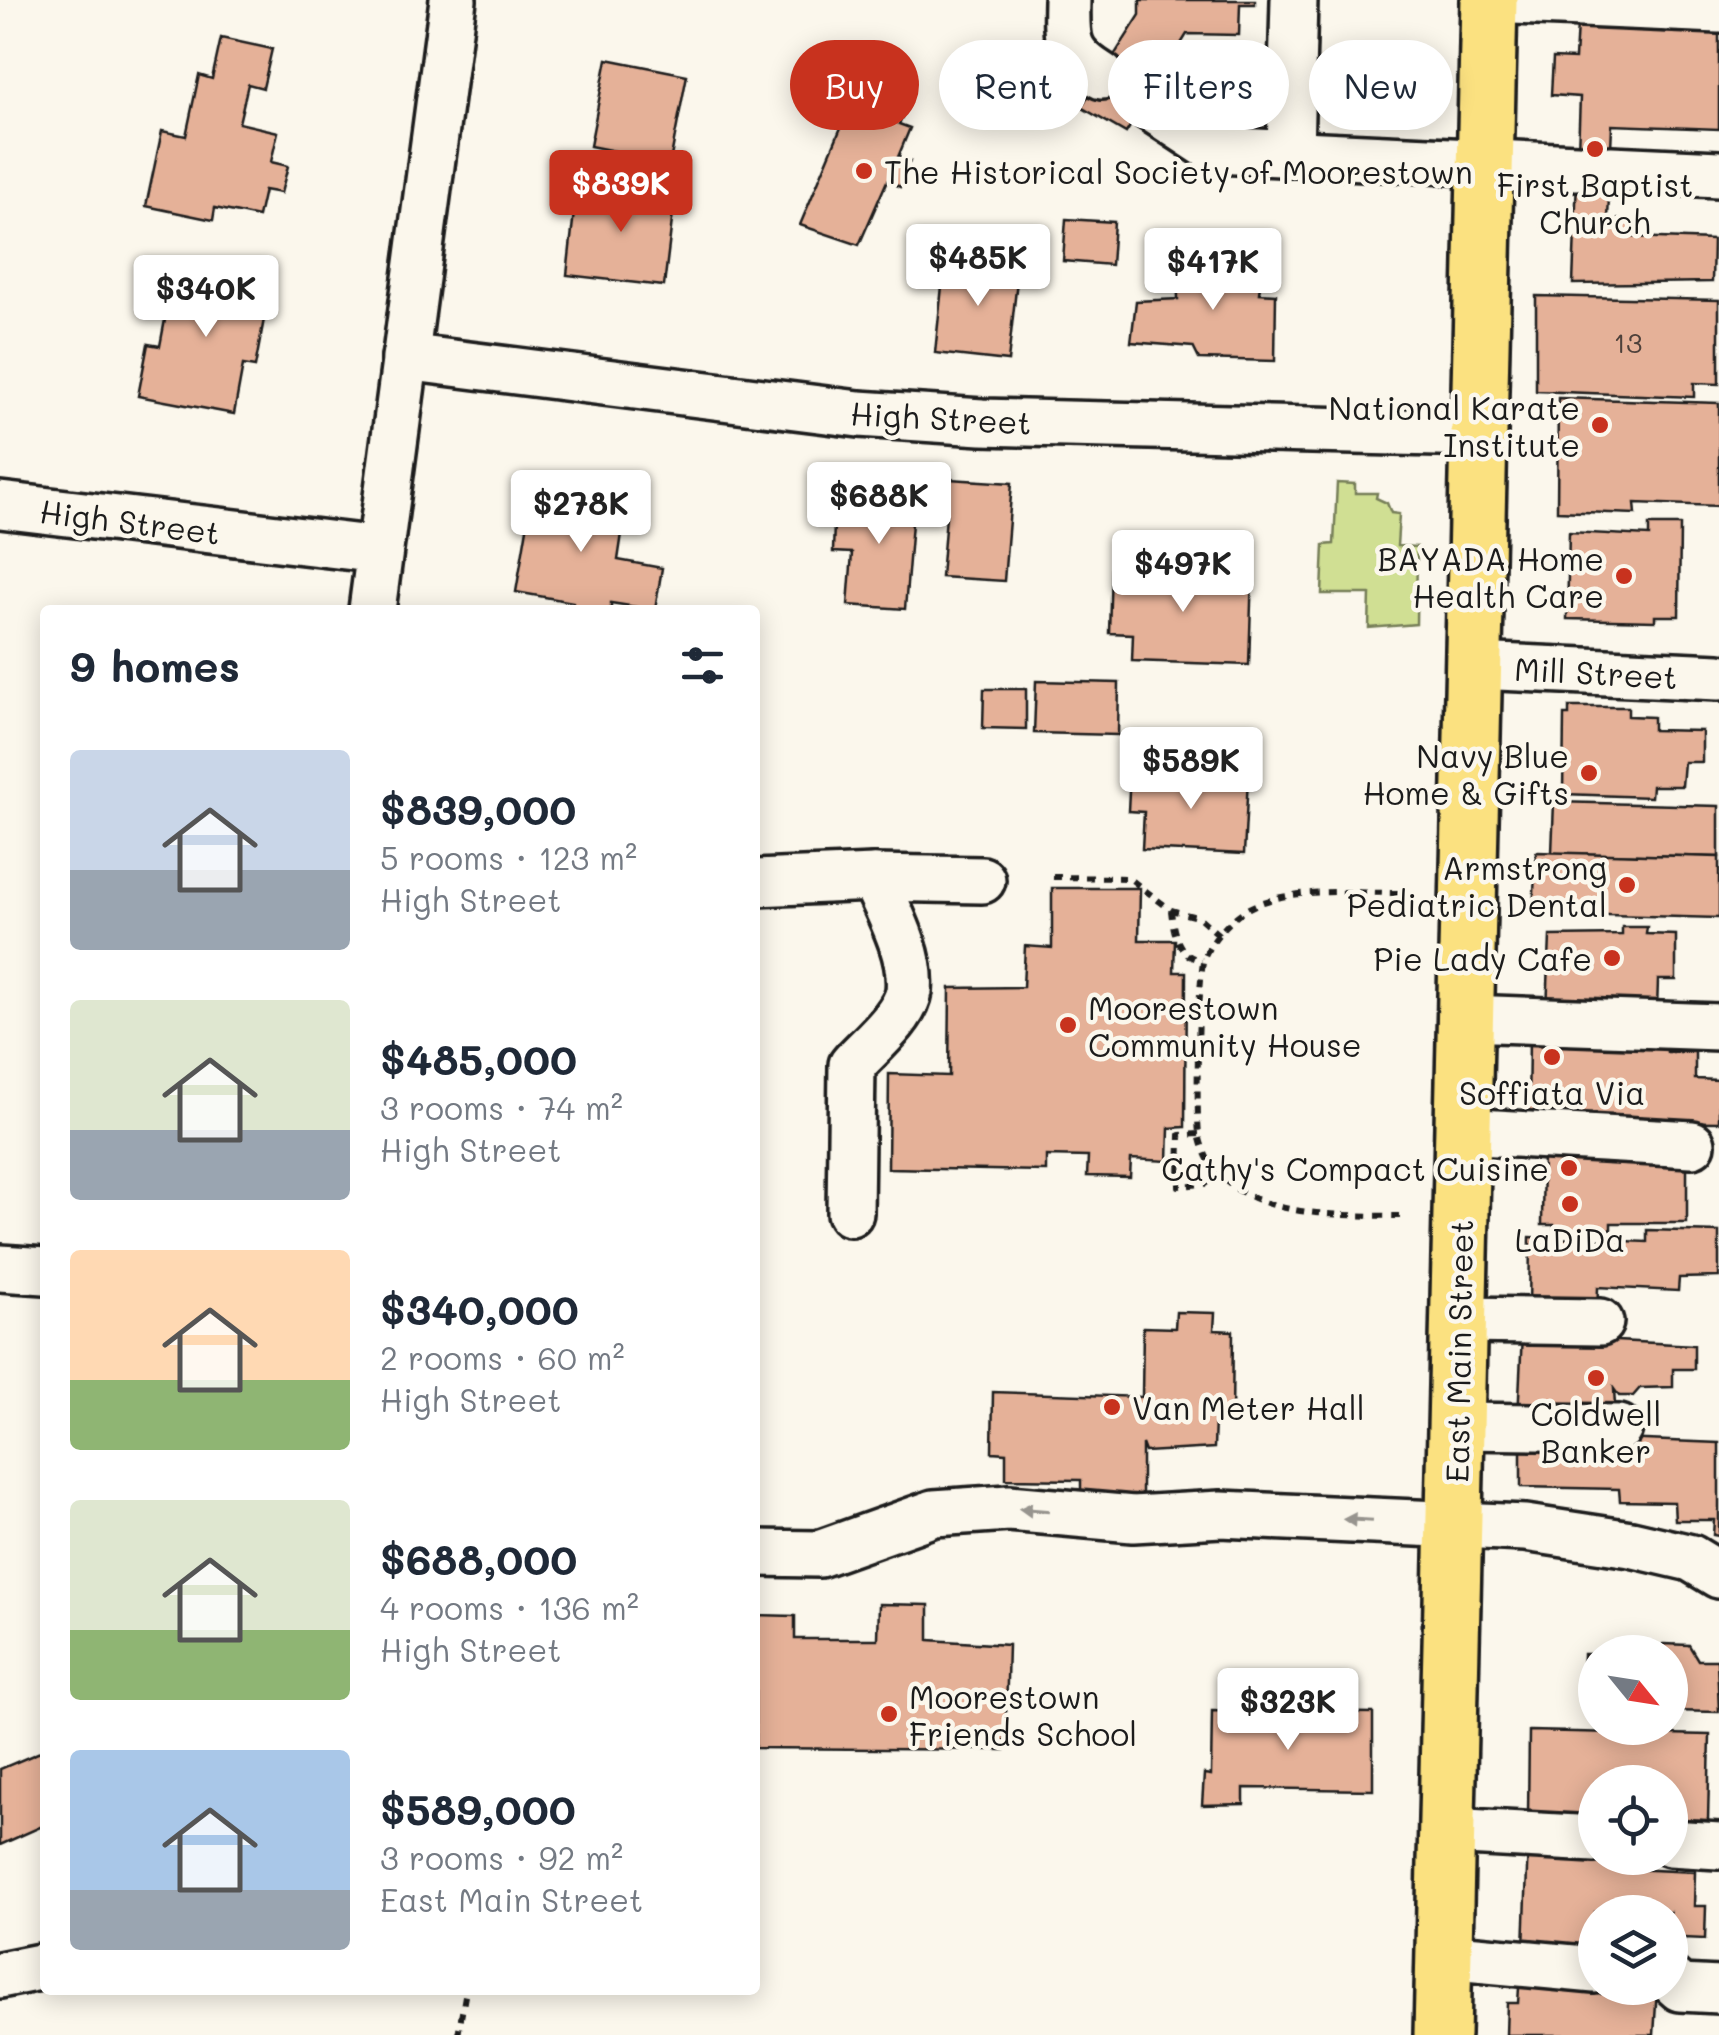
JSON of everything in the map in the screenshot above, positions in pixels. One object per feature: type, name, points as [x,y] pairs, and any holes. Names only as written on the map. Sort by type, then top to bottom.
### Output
[{"type":"main road","name":"East Main Street","points":[[1442,2035],[1489,0]]},
{"type":"street","points":[[373,605],[454,0]]},
{"type":"street","points":[[1067,0],[1066,39],[1080,62],[1102,76]]},
{"type":"street","points":[[1290,150],[1294,0]]},
{"type":"street","points":[[1489,0],[1719,10]]},
{"type":"street","points":[[1185,130],[1215,150],[1290,150],[1345,160],[1441,158],[1485,164],[1719,174]]},
{"type":"street","name":"High Street","points":[[405,357],[860,414],[982,422],[1480,434]]},
{"type":"street","name":"High Street","points":[[0,504],[380,550]]},
{"type":"street","name":"Mill Street","points":[[1474,666],[1719,677]]},
{"type":"street","points":[[850,1213],[852,1065],[896,1016],[909,992],[896,929],[874,878]]},
{"type":"street","points":[[760,882],[982,880]]},
{"type":"street","points":[[1464,1018],[1719,1027]]},
{"type":"street","points":[[1461,1132],[1692,1144]]},
{"type":"street","points":[[0,1268],[40,1271]]},
{"type":"street","points":[[1459,1320],[1600,1322]]},
{"type":"street","points":[[1457,1426],[1619,1428]]},
{"type":"street","points":[[760,1554],[819,1554],[934,1513],[1009,1508],[1133,1519],[1221,1514],[1525,1528],[1691,1558],[1719,1575]]},
{"type":"street","points":[[1448,1831],[1578,1838]]},
{"type":"street","points":[[1688,1844],[1719,1846]]},
{"type":"street","points":[[1444,1956],[1578,1968]]},
{"type":"street","points":[[0,1975],[40,1967]]},
{"type":"street","points":[[1688,1988],[1719,1990]]},
{"type":"path","points":[[1053,877],[1129,878],[1142,884],[1171,910],[1200,918],[1219,934]]},
{"type":"path","points":[[1400,1216],[1294,1208],[1258,1198],[1218,1173],[1199,1134],[1202,960],[1219,934],[1248,908],[1295,894],[1408,893]]},
{"type":"path","points":[[1171,910],[1181,948],[1193,960],[1202,960]]},
{"type":"path","points":[[1199,1134],[1180,1136],[1179,1186],[1204,1184],[1218,1173]]},
{"type":"path","points":[[458,2035],[465,1995]]},
{"type":"green space","points":[[1337,483],[1355,484],[1355,493],[1377,493],[1376,498],[1387,503],[1391,513],[1399,514],[1397,546],[1417,547],[1416,624],[1369,628],[1370,594],[1322,594],[1324,545],[1334,544]]},
{"type":"building","points":[[1140,0],[1255,0],[1255,4],[1240,4],[1239,35],[1187,34],[1183,40],[1124,40],[1140,15]]},
{"type":"building","name":"First Baptist Church","points":[[1577,24],[1719,32],[1719,129],[1612,125],[1608,219],[1633,220],[1632,237],[1713,240],[1712,282],[1573,284],[1580,97],[1551,95],[1553,58],[1575,59]]},
{"type":"building","points":[[221,38],[272,49],[263,88],[248,84],[239,123],[278,132],[271,162],[288,166],[281,193],[264,190],[258,217],[215,208],[213,220],[146,206],[162,131],[186,136],[199,75],[212,79]]},
{"type":"building","points":[[607,59],[687,75],[670,162],[590,146]]},
{"type":"building","points":[[1108,65],[1108,123],[1088,111],[1088,96]]},
{"type":"building","name":"The Historical Society of Moorestown","points":[[840,130],[909,130],[898,157],[910,161],[900,187],[887,181],[859,245],[800,225]]},
{"type":"building","points":[[577,185],[675,196],[664,286],[567,275]]},
{"type":"building","points":[[1066,219],[1114,222],[1111,265],[1063,261]]},
{"type":"building","points":[[968,256],[1019,262],[1008,361],[935,353],[944,267],[967,270]]},
{"type":"building","points":[[1177,259],[1263,263],[1259,293],[1276,294],[1275,361],[1199,359],[1193,347],[1131,342],[1136,301],[1178,299]]},
{"type":"building","points":[[191,261],[250,272],[246,294],[268,298],[255,367],[243,365],[234,414],[138,396],[148,344],[160,346],[172,283],[187,286]]},
{"type":"building","points":[[1536,296],[1719,300],[1719,384],[1694,383],[1694,397],[1536,391]]},
{"type":"building","points":[[1558,398],[1719,403],[1719,506],[1635,503],[1636,514],[1557,511]]},
{"type":"building","points":[[949,479],[1012,483],[1004,581],[941,577]]},
{"type":"building","points":[[535,481],[584,490],[581,506],[625,514],[618,560],[662,568],[656,605],[573,605],[573,602],[516,592]]},
{"type":"building","points":[[884,484],[915,486],[905,609],[848,605],[852,553],[833,552],[834,523],[850,524],[853,496],[883,498]]},
{"type":"building","name":"BAYADA Home Health Care","points":[[1649,525],[1680,525],[1679,616],[1655,616],[1655,621],[1567,619],[1569,532],[1649,536]]},
{"type":"building","points":[[1111,568],[1252,572],[1249,665],[1132,661],[1133,634],[1109,633]]},
{"type":"building","points":[[1036,681],[1119,683],[1118,735],[1034,733]]},
{"type":"building","points":[[984,689],[1026,689],[1026,729],[983,728]]},
{"type":"building","points":[[1569,707],[1628,707],[1628,716],[1653,717],[1653,730],[1702,731],[1702,762],[1684,762],[1682,786],[1652,786],[1651,797],[1563,794],[1564,715],[1569,715]]},
{"type":"building","points":[[1130,771],[1248,778],[1244,854],[1142,849],[1144,812],[1128,811]]},
{"type":"building","points":[[1554,802],[1719,806],[1719,857],[1552,853]]},
{"type":"building","name":"Armstrong Pediatric Dental","points":[[1536,852],[1719,857],[1719,918],[1533,913]]},
{"type":"building","name":"Moorestown Community House","points":[[1052,888],[1140,888],[1139,940],[1175,940],[1174,972],[1186,972],[1185,1127],[1169,1128],[1168,1161],[1131,1159],[1130,1177],[1087,1176],[1088,1157],[1046,1156],[1046,1171],[888,1168],[889,1074],[949,1076],[950,988],[1023,987],[1025,946],[1052,948]]},
{"type":"building","name":"Pie Lady Cafe","points":[[1622,927],[1647,927],[1646,934],[1676,935],[1676,980],[1658,980],[1657,1010],[1547,1011],[1550,936],[1622,935]]},
{"type":"building","points":[[1529,1037],[1666,1041],[1667,1052],[1695,1052],[1695,1079],[1719,1080],[1719,1122],[1528,1120]]},
{"type":"building","points":[[1543,1150],[1687,1155],[1687,1223],[1611,1223],[1611,1230],[1554,1230],[1554,1225],[1542,1225]]},
{"type":"building","points":[[1647,1230],[1719,1232],[1719,1277],[1679,1278],[1678,1291],[1598,1287],[1597,1315],[1529,1313],[1530,1237],[1647,1242]]},
{"type":"building","name":"Van Meter Hall","points":[[1176,1312],[1215,1313],[1214,1330],[1233,1331],[1232,1417],[1215,1418],[1214,1448],[1145,1452],[1142,1444],[1142,1503],[1081,1502],[1081,1480],[1006,1479],[1006,1453],[992,1452],[993,1392],[1142,1397],[1143,1327],[1175,1328]]},
{"type":"building","name":"Coldwell Banker","points":[[1617,1333],[1617,1341],[1694,1345],[1694,1369],[1673,1369],[1673,1387],[1640,1388],[1633,1396],[1619,1396],[1614,1389],[1616,1421],[1518,1418],[1522,1334]]},
{"type":"building","points":[[1521,1435],[1719,1443],[1719,1536],[1713,1535],[1714,1520],[1675,1520],[1674,1502],[1620,1501],[1619,1489],[1521,1487]]},
{"type":"building","points":[[879,1604],[929,1605],[929,1640],[1008,1645],[1005,1750],[760,1748],[760,1615],[795,1616],[795,1639],[878,1639]]},
{"type":"building","points":[[1688,1645],[1698,1660],[1717,1660],[1719,1712],[1688,1711]]},
{"type":"building","points":[[1212,1711],[1373,1713],[1373,1790],[1244,1788],[1244,1804],[1202,1805],[1204,1774],[1211,1775]]},
{"type":"building","points":[[1529,1731],[1578,1732],[1578,1745],[1688,1745],[1688,1735],[1710,1735],[1708,1820],[1688,1819],[1688,1765],[1578,1765],[1578,1817],[1528,1816]]},
{"type":"building","points":[[40,1752],[40,1827],[0,1845],[0,1769]]},
{"type":"building","points":[[1528,1843],[1578,1854],[1578,1875],[1695,1872],[1694,1906],[1706,1906],[1705,1939],[1688,1938],[1688,1895],[1578,1895],[1578,1952],[1524,1948]]},
{"type":"building","points":[[1520,1972],[1578,1984],[1578,2005],[1656,2005],[1654,2035],[1506,2035],[1507,2003],[1518,2003]]},
{"type":"place","name":"First Baptist Church","points":[[1595,149]]},
{"type":"place","name":"The Historical Society of Moorestown","points":[[864,171]]},
{"type":"place","name":"National Karate Institute","points":[[1600,425]]},
{"type":"place","name":"BAYADA Home Health Care","points":[[1624,576]]},
{"type":"place","name":"Navy Blue Home & Gifts","points":[[1589,773]]},
{"type":"place","name":"Armstrong Pediatric Dental","points":[[1627,885]]},
{"type":"place","name":"Pie Lady Cafe","points":[[1612,958]]},
{"type":"place","name":"Moorestown Community House","points":[[1068,1025]]},
{"type":"place","name":"Soffiata Via","points":[[1552,1057]]},
{"type":"place","name":"Cathy's Compact Cuisine","points":[[1569,1168]]},
{"type":"place","name":"LaDiDa","points":[[1570,1204]]},
{"type":"place","name":"Coldwell Banker","points":[[1596,1378]]},
{"type":"place","name":"Van Meter Hall","points":[[1112,1407]]},
{"type":"place","name":"Moorestown Friends School","points":[[889,1714]]}]
